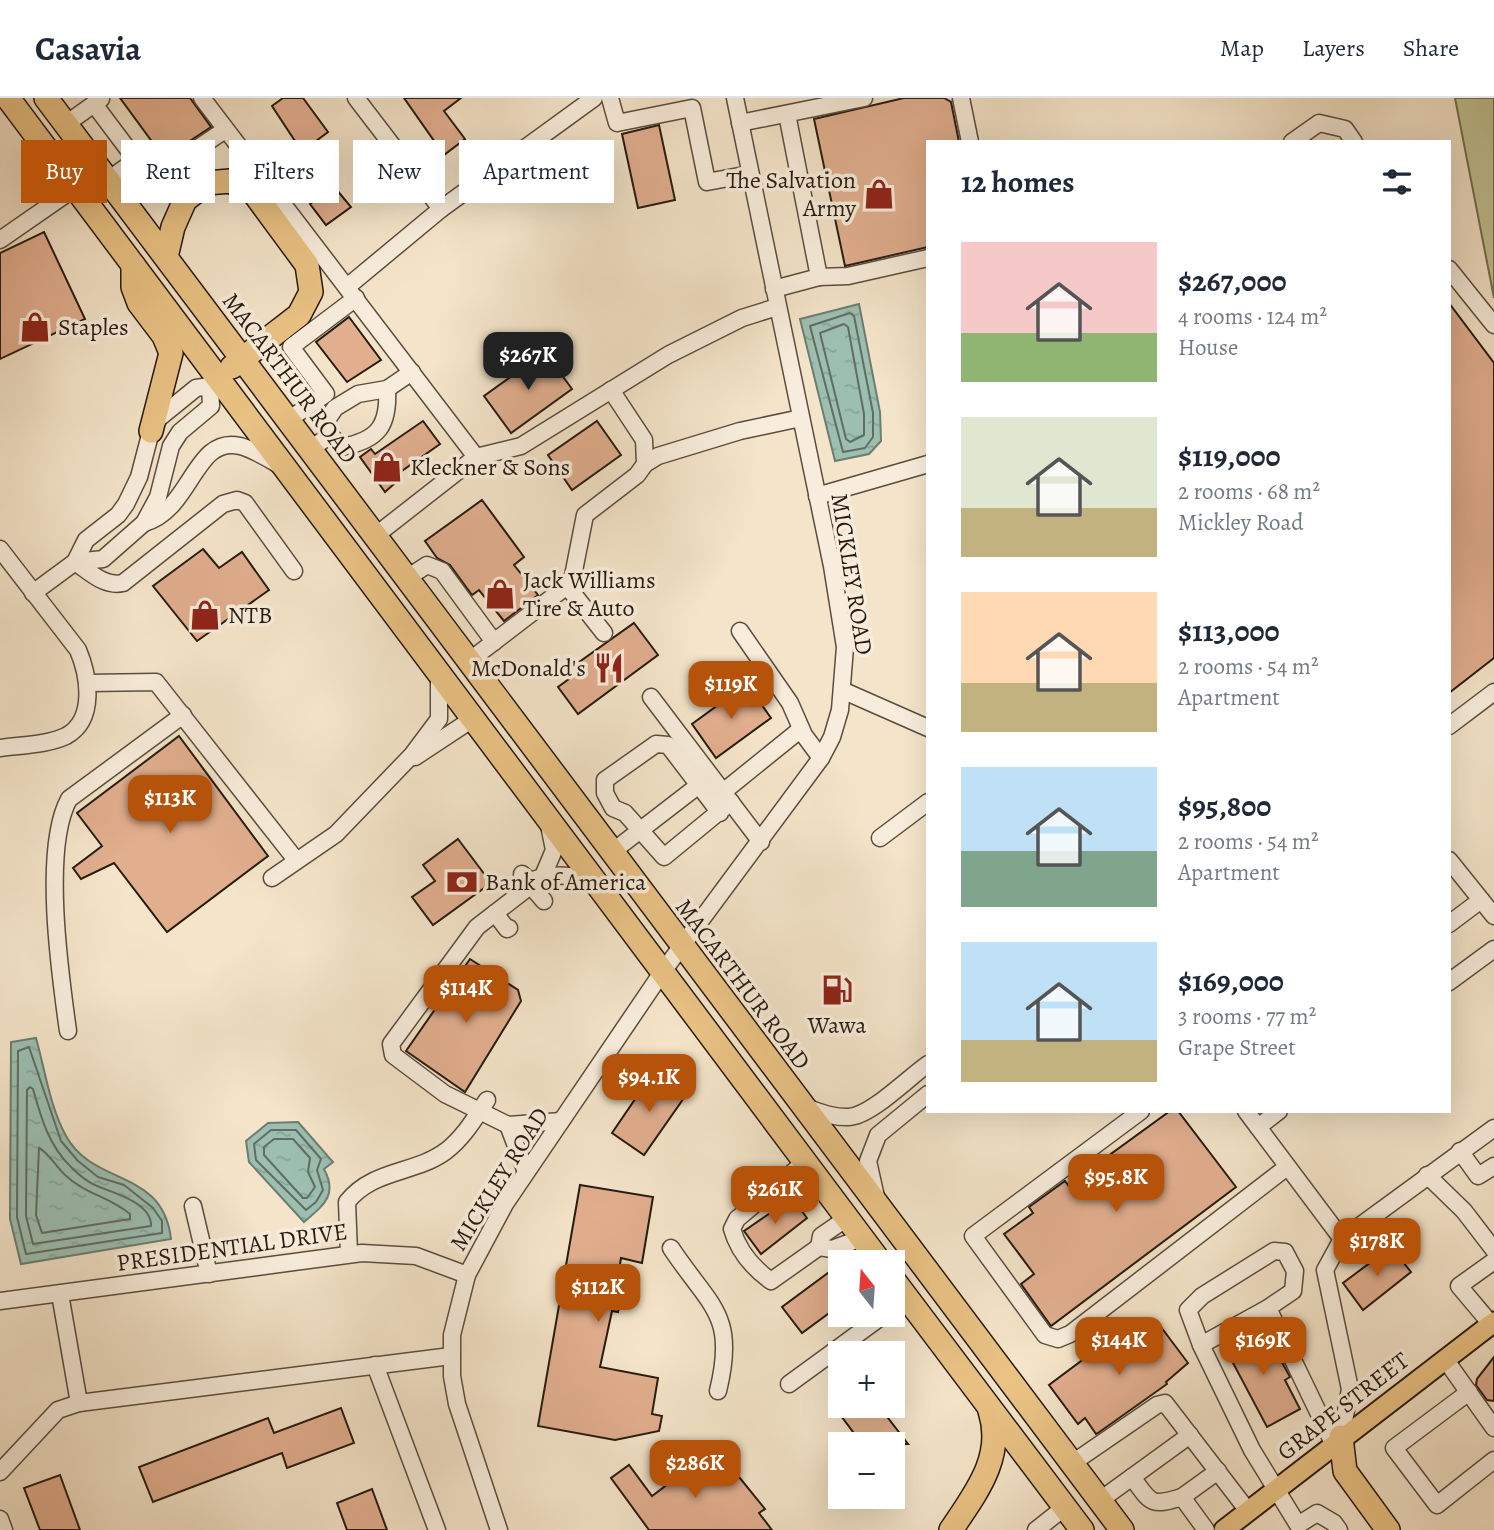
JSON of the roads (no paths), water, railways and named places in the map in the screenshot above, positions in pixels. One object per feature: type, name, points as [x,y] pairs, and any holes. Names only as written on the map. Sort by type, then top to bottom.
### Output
[{"type":"highway","points":[[8,98],[39,140]]},
{"type":"highway","name":"MACARTHUR ROAD","points":[[47,98],[879,1210],[1122,1530]]},
{"type":"highway","points":[[166,257],[178,211],[196,189],[218,180],[230,181],[254,194],[307,265],[312,292],[299,315],[214,382]]},
{"type":"highway","points":[[86,203],[214,382],[285,468],[871,1250]]},
{"type":"highway","points":[[133,265],[133,287],[139,303],[164,336],[172,353],[151,431]]},
{"type":"highway","points":[[905,1309],[988,1405],[1082,1530]]},
{"type":"highway","points":[[951,1530],[986,1474],[992,1459],[994,1440],[988,1405]]},
{"type":"highway","points":[[1337,1440],[1345,1471],[1388,1530]]},
{"type":"main road","name":"GRAPE STREET","points":[[1224,1530],[1337,1440],[1493,1323]]},
{"type":"street","points":[[202,98],[477,457]]},
{"type":"street","points":[[356,98],[441,209]]},
{"type":"street","points":[[288,420],[326,394],[291,347],[441,209],[594,98]]},
{"type":"street","points":[[610,98],[617,122],[692,103],[707,182],[750,174]]},
{"type":"street","name":"MICKLEY ROAD","points":[[499,1530],[457,1404],[451,1356],[457,1308],[467,1275],[486,1237],[526,1172],[663,971],[821,758],[832,737],[844,691],[845,647],[817,496],[735,98]]},
{"type":"street","points":[[740,123],[864,98]]},
{"type":"street","points":[[961,98],[970,140]]},
{"type":"street","points":[[66,124],[99,101],[123,140]]},
{"type":"street","points":[[787,114],[819,278]]},
{"type":"street","points":[[1295,140],[1319,123],[1345,129],[1353,140]]},
{"type":"street","points":[[210,140],[225,130]]},
{"type":"street","points":[[108,180],[121,171]]},
{"type":"street","points":[[0,240],[53,203]]},
{"type":"street","points":[[774,289],[926,258]]},
{"type":"street","points":[[1451,271],[1494,325]]},
{"type":"street","points":[[375,536],[477,457],[521,446],[668,355],[742,318],[777,307]]},
{"type":"street","points":[[387,389],[389,412],[378,430],[356,444],[342,447],[331,435],[327,421],[335,408],[358,394],[387,389],[412,372]]},
{"type":"street","points":[[33,593],[75,562],[86,540],[118,515],[133,494],[151,431],[159,418],[196,388],[214,382],[211,406],[180,432],[171,446],[158,497],[144,523],[103,559],[75,562]]},
{"type":"street","points":[[611,390],[645,440],[645,464]]},
{"type":"street","points":[[469,661],[567,586],[573,576],[585,515],[637,475],[645,464],[658,456],[740,431],[801,418]]},
{"type":"street","points":[[311,449],[331,435]]},
{"type":"street","points":[[144,523],[158,519],[169,511],[181,497],[200,461],[226,445],[248,449],[285,468]]},
{"type":"street","points":[[817,496],[926,465]]},
{"type":"street","points":[[75,562],[104,582],[113,585],[123,583],[223,504],[237,500],[245,503],[294,571]]},
{"type":"street","points":[[0,549],[78,650],[88,683],[86,706],[79,723],[68,735],[0,748]]},
{"type":"street","points":[[407,578],[427,565],[442,571],[494,642]]},
{"type":"street","points":[[567,586],[604,633]]},
{"type":"street","points":[[740,631],[790,703],[801,729],[821,758]]},
{"type":"street","points":[[272,878],[335,834],[401,765],[439,719],[439,672]]},
{"type":"street","points":[[88,683],[156,682],[296,860]]},
{"type":"street","points":[[844,691],[926,727]]},
{"type":"street","points":[[1451,724],[1494,692]]},
{"type":"street","points":[[651,697],[724,802],[761,842]]},
{"type":"street","points":[[68,1031],[60,972],[54,852],[60,816],[69,799],[183,715]]},
{"type":"street","points":[[401,765],[474,718]]},
{"type":"street","points":[[724,802],[699,785],[668,745],[656,744],[605,780],[605,793],[613,808],[625,813],[664,857],[724,802],[801,729]]},
{"type":"street","points":[[612,852],[699,785]]},
{"type":"street","points":[[880,838],[926,804]]},
{"type":"street","points":[[526,1172],[508,1125],[484,1105],[445,1094],[393,1055],[391,1045],[458,940],[495,914],[532,879],[554,850],[547,816]]},
{"type":"street","points":[[1451,863],[1494,916]]},
{"type":"street","points":[[532,879],[572,875],[598,884]]},
{"type":"street","points":[[532,879],[544,901]]},
{"type":"street","points":[[1451,923],[1481,901]]},
{"type":"street","points":[[495,914],[507,929],[509,928]]},
{"type":"street","points":[[1451,981],[1494,949]]},
{"type":"street","points":[[801,1106],[833,1116],[852,1117],[872,1107],[926,1066]]},
{"type":"street","points":[[879,1210],[868,1161],[878,1135],[926,1096]]},
{"type":"street","points":[[349,1254],[347,1202],[357,1189],[373,1179],[445,1152],[463,1135],[484,1105]]},
{"type":"street","points":[[1138,1113],[973,1237],[1045,1335],[1058,1339],[1070,1334],[1287,1167]]},
{"type":"street","points":[[1247,1113],[1342,1239]]},
{"type":"street","points":[[1258,1128],[1277,1113]]},
{"type":"street","points":[[508,1125],[561,1121]]},
{"type":"street","points":[[1337,1440],[1350,1389],[1325,1270],[1342,1239],[1494,1128]]},
{"type":"street","points":[[1460,1151],[1479,1176],[1494,1166]]},
{"type":"street","points":[[805,1162],[737,1219],[732,1228],[736,1243],[758,1271],[772,1281],[818,1247],[821,1236],[847,1218]]},
{"type":"street","points":[[1427,1175],[1464,1211],[1494,1250]]},
{"type":"street","points":[[193,1206],[209,1274]]},
{"type":"street","points":[[818,1247],[832,1249],[862,1238]]},
{"type":"street","points":[[671,1248],[721,1320],[727,1346],[718,1391]]},
{"type":"street","points":[[1201,1345],[1293,1291],[1295,1271],[1285,1252],[1274,1251],[1202,1296],[1188,1310],[1201,1345],[1252,1450],[1297,1528],[1317,1513],[1334,1523],[1339,1530]]},
{"type":"street","name":"PRESIDENTIAL DRIVE","points":[[0,1301],[349,1254],[389,1253],[416,1256],[467,1275]]},
{"type":"street","points":[[1493,1323],[1459,1286],[1494,1261]]},
{"type":"street","points":[[61,1294],[79,1403]]},
{"type":"street","points":[[1268,1308],[1337,1440]]},
{"type":"street","points":[[789,1384],[867,1327]]},
{"type":"street","points":[[0,1472],[58,1410],[79,1403],[451,1356]]},
{"type":"street","points":[[1445,1359],[1494,1428]]},
{"type":"street","points":[[375,1365],[437,1530]]},
{"type":"street","points":[[1469,1392],[1394,1448],[1437,1505],[1494,1460]]},
{"type":"street","points":[[1072,1464],[1157,1405],[1165,1403],[1248,1511]]},
{"type":"street","points":[[1099,1501],[1189,1435]]},
{"type":"street","points":[[1132,1477],[1149,1500],[1159,1504],[1182,1497],[1218,1471]]},
{"type":"street","points":[[1182,1497],[1206,1530]]},
{"type":"street","points":[[1036,1530],[1065,1507]]},
{"type":"street","points":[[0,1519],[4,1530]]},
{"type":"water","points":[[859,304],[880,412],[881,441],[869,454],[835,461],[800,319]]},
{"type":"water","points":[[36,1038],[52,1101],[66,1136],[78,1152],[93,1164],[142,1189],[155,1200],[165,1216],[171,1239],[21,1264],[10,1219],[11,1042]]},
{"type":"water","points":[[298,1122],[333,1162],[324,1169],[330,1186],[327,1199],[304,1222],[249,1162],[246,1141],[268,1123]]},
{"type":"place","name":"The Salvation Army","points":[[879,194]]},
{"type":"place","name":"Staples","points":[[35,327]]},
{"type":"place","name":"Kleckner & Sons","points":[[387,467]]},
{"type":"place","name":"Jack Williams Tire & Auto","points":[[500,594]]},
{"type":"place","name":"NTB","points":[[205,615]]},
{"type":"place","name":"McDonald's","points":[[609,668]]},
{"type":"place","name":"Bank of America","points":[[462,882]]},
{"type":"place","name":"Wawa","points":[[837,990]]}]
